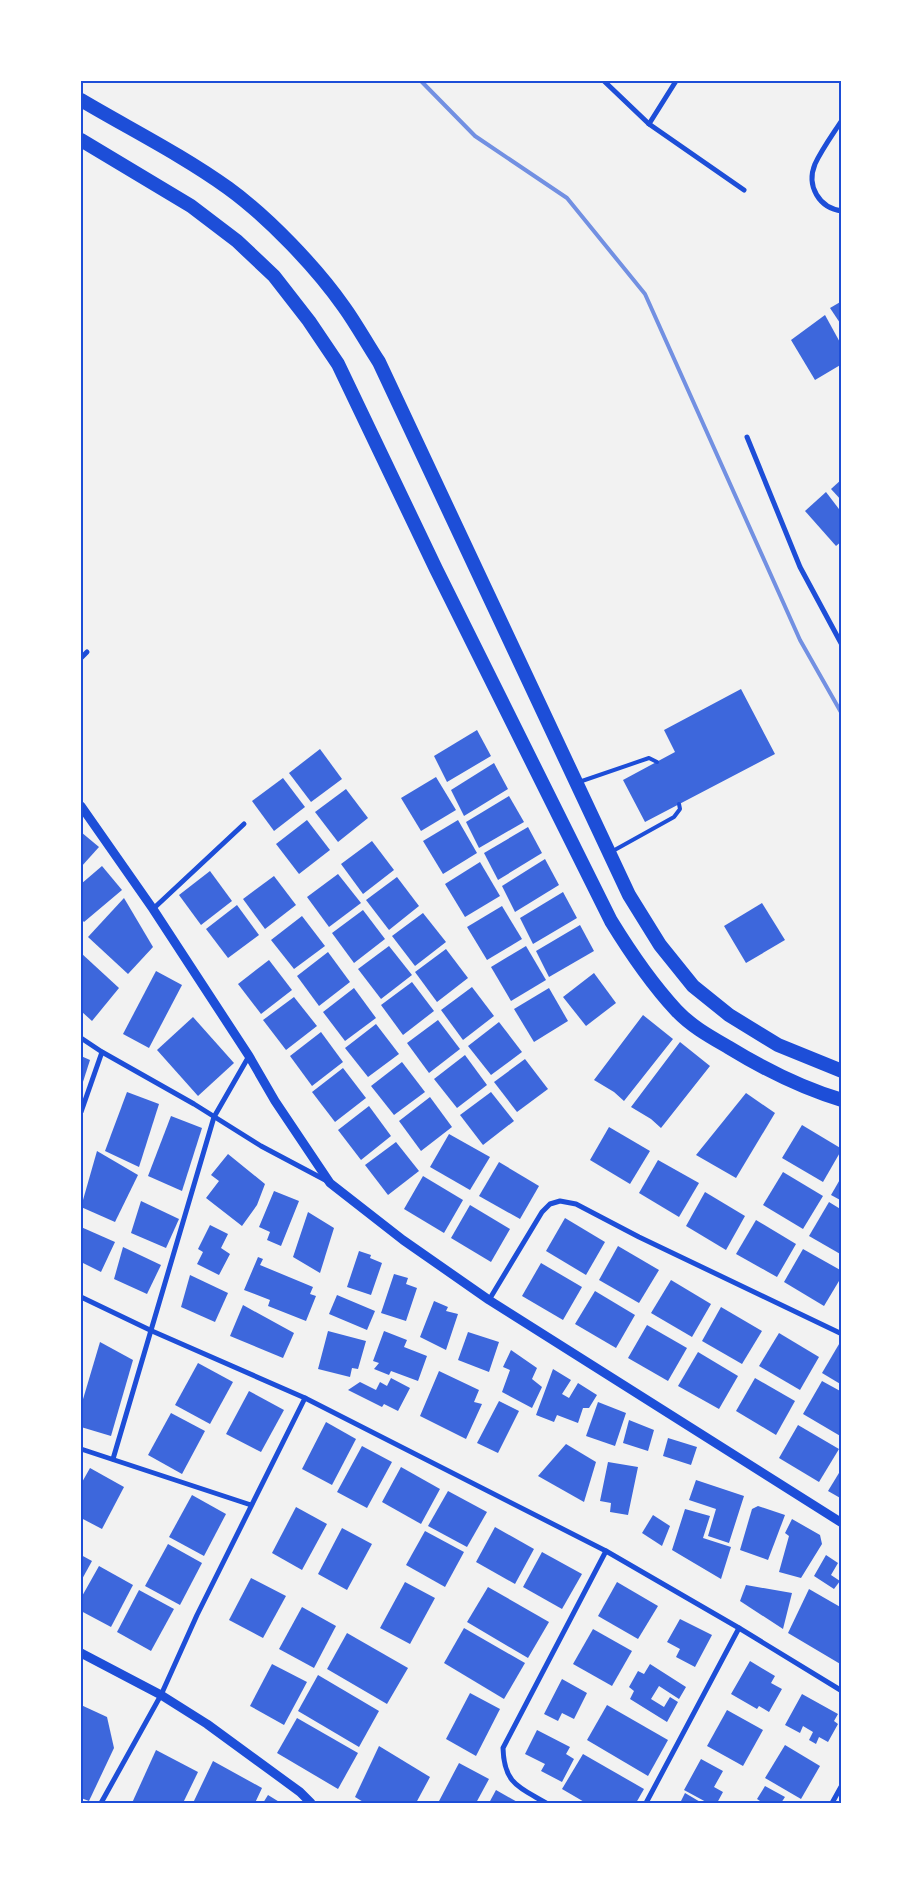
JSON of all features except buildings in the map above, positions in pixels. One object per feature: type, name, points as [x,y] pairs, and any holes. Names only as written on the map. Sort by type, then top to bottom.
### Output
[{"type":"highway","points":[[81,100],[181,157],[229,188],[264,218],[306,260],[344,307],[379,362],[629,895],[660,945],[693,986],[729,1016],[778,1045],[842,1071]]},
{"type":"highway","points":[[81,140],[191,206],[237,241],[274,276],[309,321],[338,364],[436,569],[611,921],[653,983],[676,1011],[696,1028],[784,1079],[842,1100]]},
{"type":"street","points":[[604,81],[649,124],[744,190]]},
{"type":"street","points":[[649,124],[676,81]]},
{"type":"street","points":[[842,120],[815,165],[812,180],[815,192],[822,204],[842,211]]},
{"type":"street","points":[[747,438],[800,567],[842,645]]},
{"type":"street","points":[[81,658],[87,652]]},
{"type":"street","points":[[81,806],[153,909],[249,1056],[275,1101],[330,1183]]},
{"type":"street","points":[[153,909],[244,824]]},
{"type":"street","points":[[81,1038],[194,1104],[261,1146],[330,1183],[402,1240],[489,1300],[842,1523]]},
{"type":"street","points":[[81,1112],[102,1052]]},
{"type":"street","points":[[113,1459],[214,1117],[249,1056]]},
{"type":"street","points":[[489,1300],[542,1212],[550,1204],[560,1201],[576,1204],[842,1334]]},
{"type":"street","points":[[81,1297],[152,1331],[305,1398],[606,1551],[739,1628],[842,1691]]},
{"type":"street","points":[[101,1803],[161,1695],[197,1615],[305,1398]]},
{"type":"street","points":[[81,1450],[251,1505]]},
{"type":"street","points":[[546,1803],[516,1785],[508,1775],[504,1762],[503,1748],[606,1551]]},
{"type":"street","points":[[646,1803],[739,1628]]},
{"type":"street","points":[[81,1653],[161,1695],[231,1741],[311,1803]]},
{"type":"street","points":[[832,1803],[842,1785]]},
{"type":"lane","points":[[576,783],[649,758],[657,762]]},
{"type":"lane","points":[[609,853],[674,817],[680,809],[679,804]]},
{"type":"railway","points":[[421,81],[475,136],[567,198],[645,294],[800,640],[842,714]]}]
